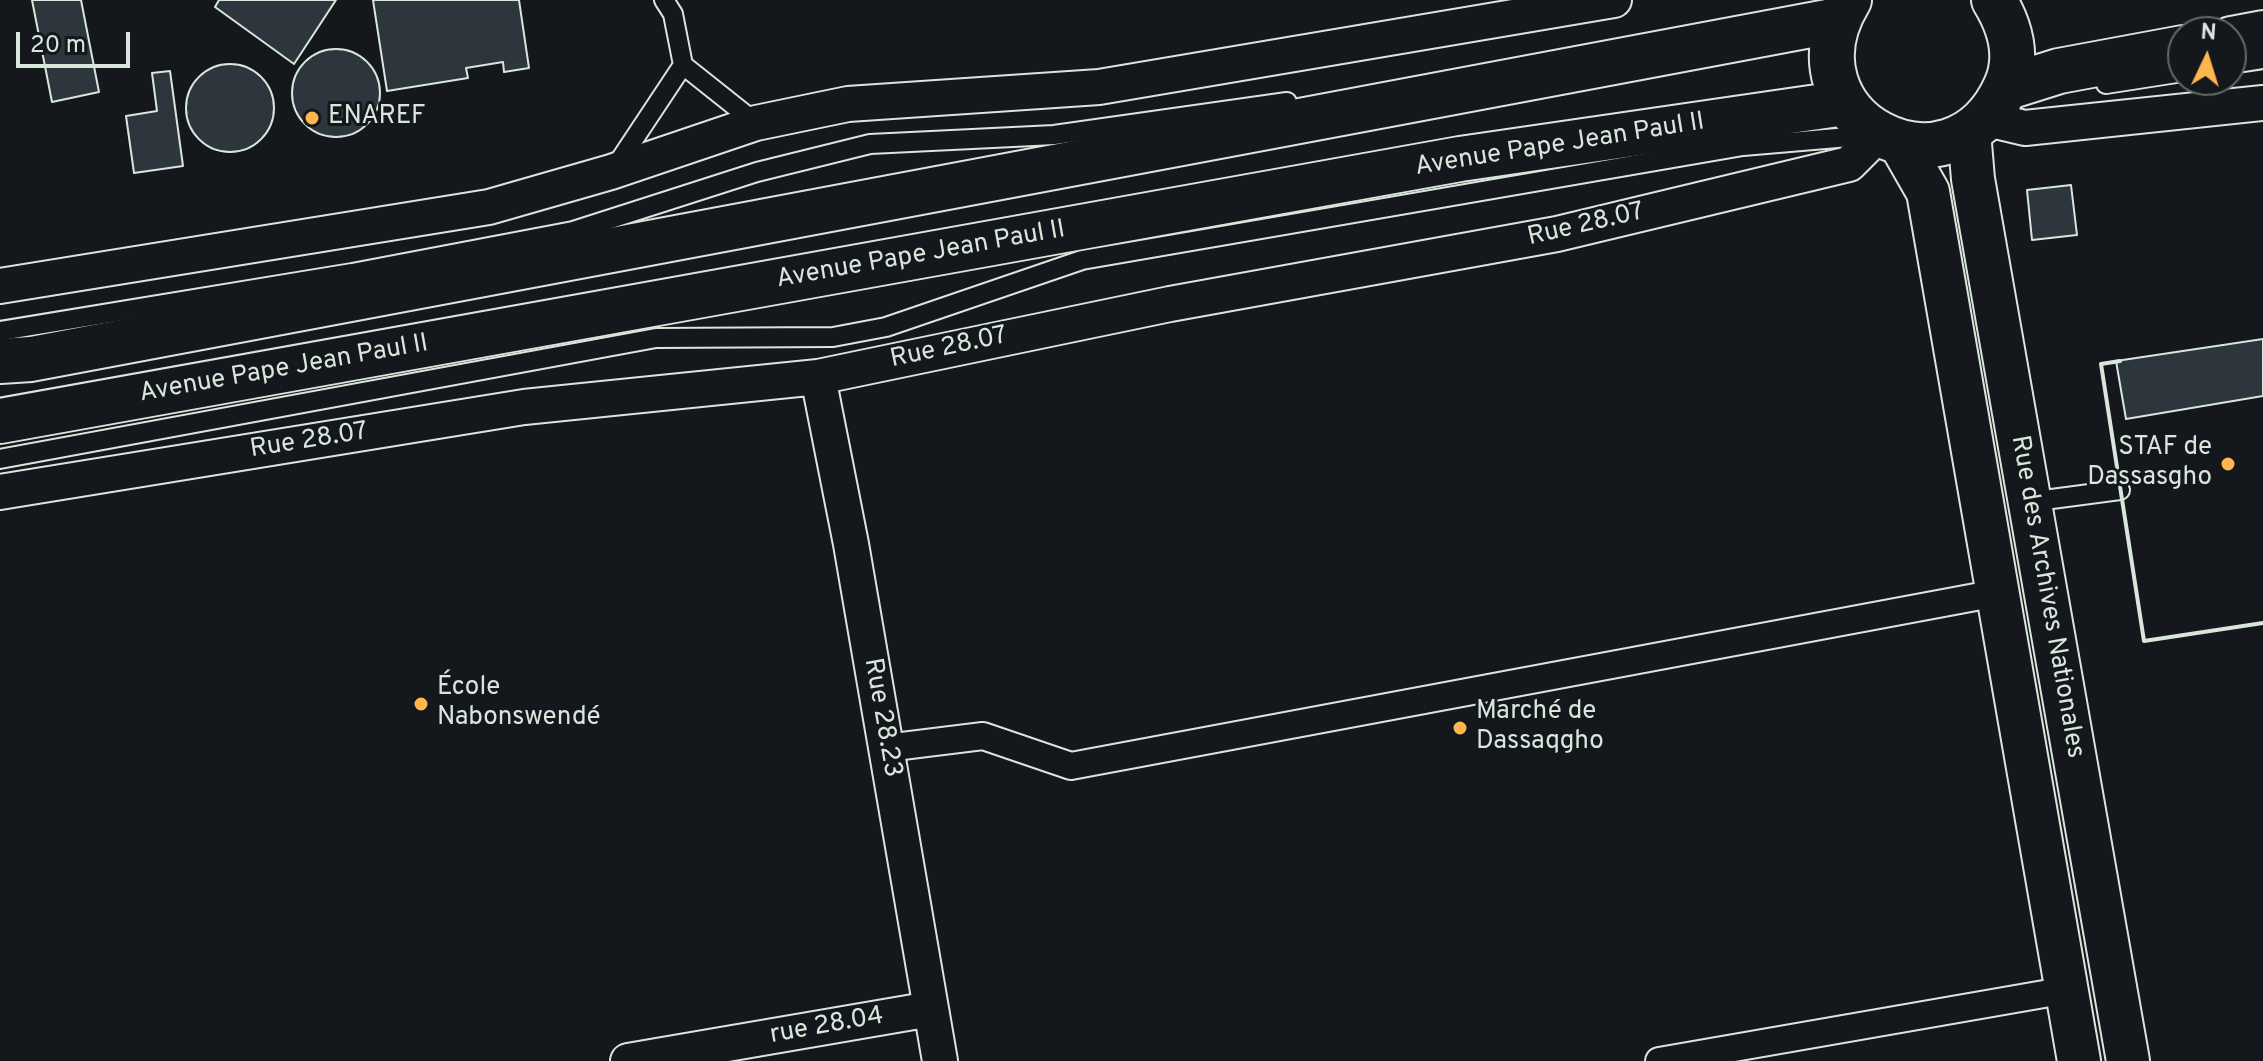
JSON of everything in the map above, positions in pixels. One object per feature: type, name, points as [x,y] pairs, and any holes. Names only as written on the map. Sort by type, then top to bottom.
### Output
[{"type":"highway","points":[[1990,110],[2013,58],[2011,38],[1994,0],[2018,0]]},
{"type":"highway","points":[[0,361],[31,359],[1845,7],[1831,62],[1835,83],[1845,103],[1860,121],[1889,139],[1941,144],[1990,110],[2059,71],[2167,51]]},
{"type":"highway","name":"Avenue Pape Jean Paul II","points":[[0,421],[1460,159],[1845,103]]},
{"type":"street","points":[[0,286],[489,207],[611,172],[756,123],[848,104],[1099,87],[1614,0]]},
{"type":"street","points":[[1990,110],[2025,128],[2263,103]]},
{"type":"street","name":"Rue des Archives Nationales","points":[[1990,110],[1973,179],[2128,1061]]},
{"type":"street","name":"Rue des Archives Nationales","points":[[1889,139],[1928,192],[2079,1061]]},
{"type":"street","name":"Rue 28.07","points":[[0,492],[524,407],[818,377],[1170,304],[1557,234],[1849,164],[1889,139]]},
{"type":"street","name":"Rue 28.23","points":[[818,377],[940,1061]]},
{"type":"street","points":[[886,748],[983,736],[1071,766],[1997,593]]},
{"type":"street","points":[[1659,1061],[2067,990]]},
{"type":"street","name":"rue 28.04","points":[[628,1061],[931,1009]]},
{"type":"lane","points":[[672,5],[683,65],[756,123]]},
{"type":"lane","points":[[1508,62],[1845,7]]},
{"type":"lane","points":[[611,172],[683,65]]},
{"type":"lane","points":[[2092,86],[2167,74]]},
{"type":"lane","points":[[1990,110],[2061,91]]},
{"type":"lane","points":[[0,331],[352,273],[573,231],[757,172],[870,144],[1054,135],[1305,98]]},
{"type":"lane","points":[[0,459],[656,338],[833,337],[886,327],[1082,260],[1743,146],[1889,139]]},
{"type":"lane","points":[[2029,502],[2120,490]]},
{"type":"building","points":[[32,0],[81,0],[99,92],[52,102]]},
{"type":"building","points":[[219,0],[336,0],[294,64],[215,7]]},
{"type":"building","points":[[373,0],[519,0],[529,68],[504,72],[503,62],[466,68],[468,78],[387,91]]},
{"type":"building","points":[[327,49],[345,49],[361,56],[373,68],[380,84],[380,102],[373,118],[361,130],[345,137],[327,137],[311,130],[299,118],[292,102],[292,84],[299,68],[311,56]]},
{"type":"building","points":[[221,64],[239,64],[255,71],[267,83],[274,99],[274,117],[267,133],[255,145],[239,152],[221,152],[205,145],[193,133],[186,117],[186,99],[193,83],[205,71]]},
{"type":"building","points":[[170,71],[183,166],[134,173],[126,116],[157,111],[152,73]]},
{"type":"building","points":[[2071,185],[2077,235],[2032,240],[2027,190]]},
{"type":"building","points":[[2263,339],[2263,396],[2126,419],[2116,361]]},
{"type":"waterway","points":[[1189,229],[1279,217]]},
{"type":"wall","points":[[2120,361],[2101,364],[2144,641],[2263,623]]},
{"type":"place","name":"ENAREF","points":[[312,118]]},
{"type":"place","name":"STAF de Dassasgho","points":[[2228,464]]},
{"type":"place","name":"École Nabonswendé","points":[[421,704]]},
{"type":"place","name":"Marché de Dassaqgho","points":[[1460,728]]}]
